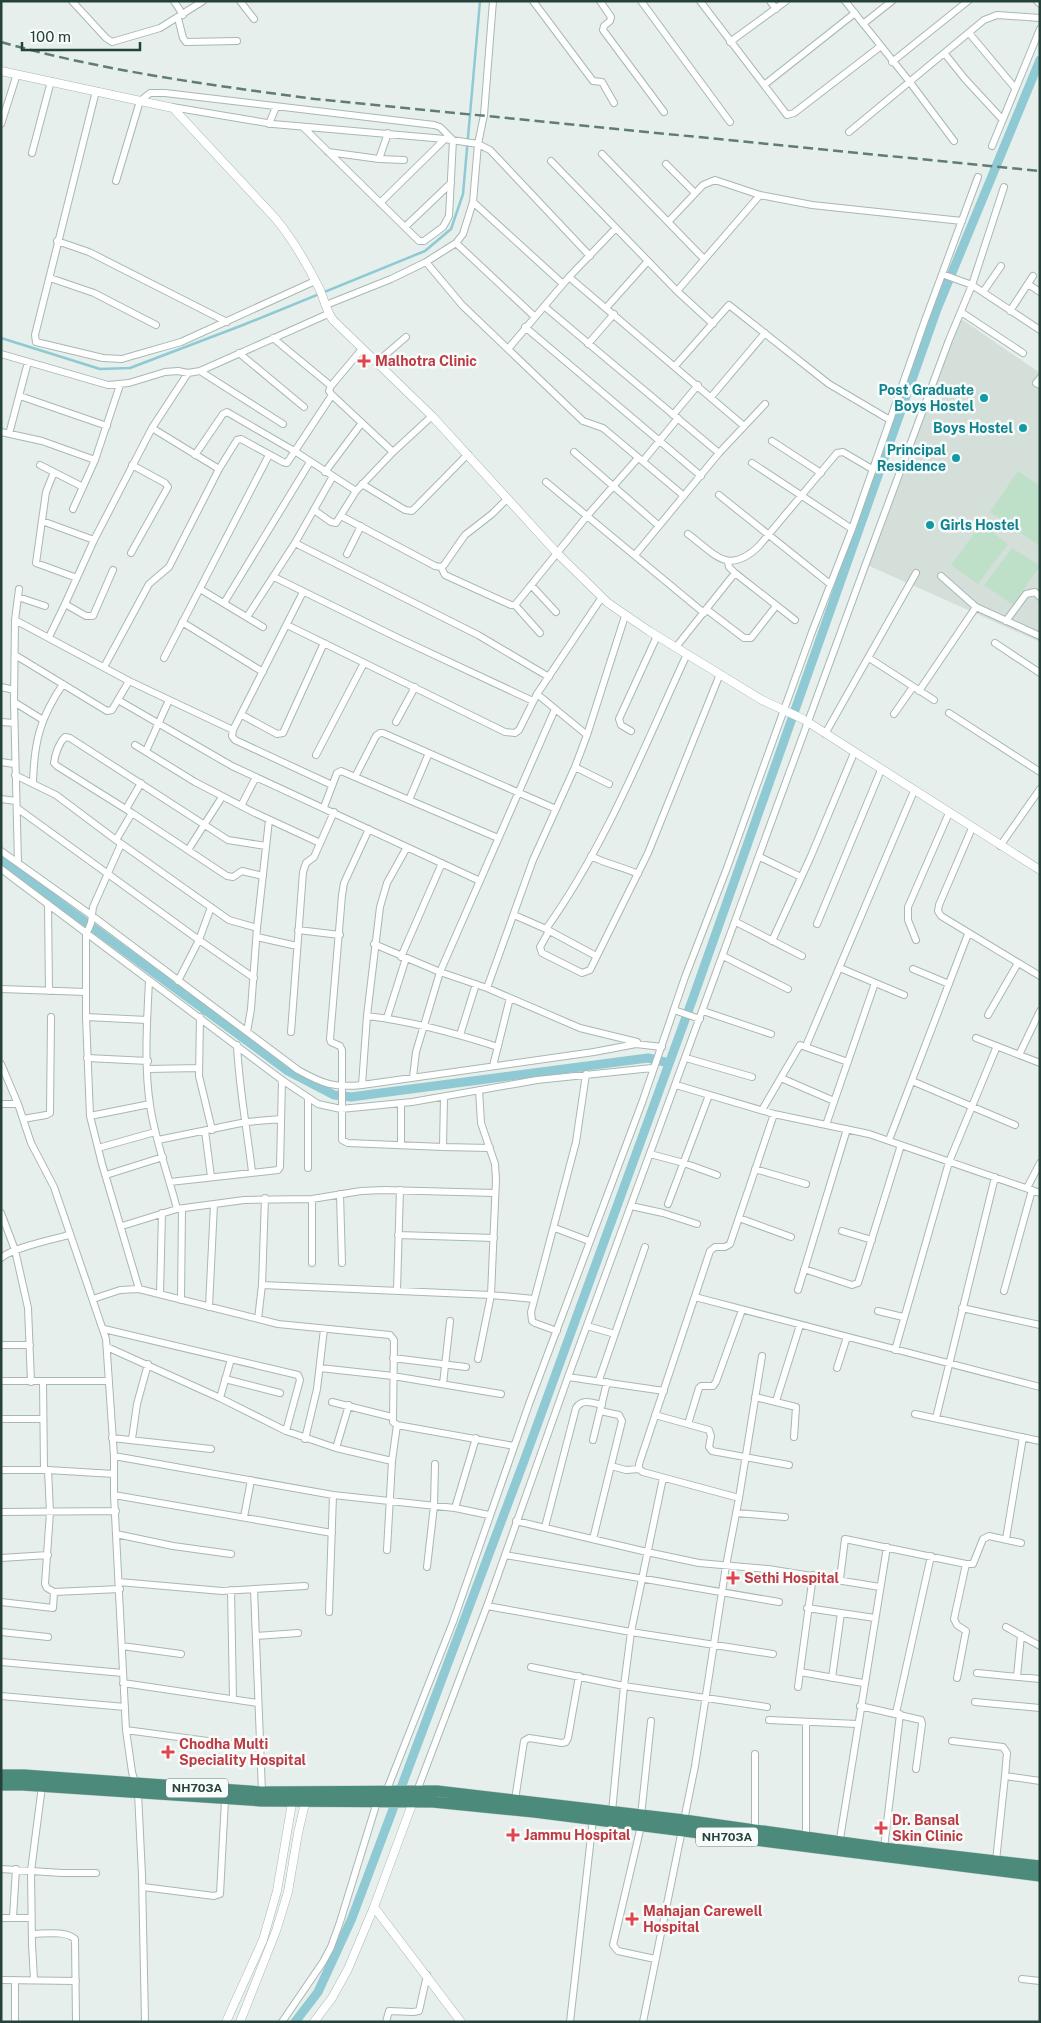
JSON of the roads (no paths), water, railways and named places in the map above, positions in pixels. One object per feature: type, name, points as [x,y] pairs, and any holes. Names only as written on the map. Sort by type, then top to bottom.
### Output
[{"type":"highway","name":"NH703A","points":[[1,1775],[136,1788],[225,1800],[293,1797],[410,1796],[593,1819],[641,1821],[683,1826],[838,1846],[1040,1876]]},
{"type":"highway","name":"NH703A","points":[[1,1785],[262,1792],[293,1797]]},
{"type":"highway","name":"NH703A","points":[[410,1796],[437,1791],[612,1812],[641,1821]]},
{"type":"highway","name":"NH703A","points":[[683,1826],[755,1830],[806,1836],[838,1846],[884,1848],[1040,1866]]},
{"type":"street","points":[[72,1],[106,38],[112,42],[154,31],[180,17],[203,1]]},
{"type":"street","points":[[174,1],[180,17],[183,38],[186,42],[237,41]]},
{"type":"street","points":[[240,1],[254,20]]},
{"type":"street","points":[[325,303],[391,279],[426,262],[456,243],[463,234],[473,202],[476,143],[484,115],[493,1]]},
{"type":"street","points":[[533,1],[593,81],[602,82],[614,103]]},
{"type":"street","points":[[600,1],[611,17],[610,21],[604,26],[604,30],[664,112]]},
{"type":"street","points":[[641,1],[730,122]]},
{"type":"street","points":[[700,1],[785,114],[790,115],[881,46]]},
{"type":"street","points":[[770,1],[776,9]]},
{"type":"street","points":[[730,42],[786,1]]},
{"type":"street","points":[[844,1],[909,81],[954,142]]},
{"type":"street","points":[[863,24],[892,1]]},
{"type":"street","points":[[892,62],[968,1]]},
{"type":"street","points":[[1037,1],[1040,4]]},
{"type":"street","points":[[764,85],[855,13]]},
{"type":"street","points":[[849,132],[990,16],[1040,18]]},
{"type":"street","points":[[992,146],[1040,29]]},
{"type":"street","points":[[969,33],[1015,88]]},
{"type":"street","points":[[945,54],[1002,120]]},
{"type":"street","points":[[1,71],[168,107],[269,124],[388,133],[476,143],[490,150],[590,256]]},
{"type":"street","points":[[1,124],[17,74]]},
{"type":"street","points":[[32,152],[51,81]]},
{"type":"street","points":[[96,91],[57,240],[50,278],[34,338],[36,342],[103,358],[122,358],[181,342],[317,285]]},
{"type":"street","points":[[116,181],[140,101],[150,93],[157,92],[437,126],[457,140]]},
{"type":"street","points":[[168,107],[173,108],[276,219],[291,238],[317,285],[328,314],[432,416],[557,553],[602,598],[656,636],[786,712],[806,721],[949,814],[1040,870]]},
{"type":"street","points":[[269,124],[276,107]]},
{"type":"street","points":[[303,127],[417,240],[422,242],[444,226],[449,216],[457,140]]},
{"type":"street","points":[[379,159],[388,133]]},
{"type":"street","points":[[380,203],[445,139]]},
{"type":"street","points":[[328,152],[379,159],[404,160]]},
{"type":"street","points":[[602,154],[704,260]]},
{"type":"street","points":[[551,161],[677,291],[712,324]]},
{"type":"street","points":[[666,164],[695,193]]},
{"type":"street","points":[[282,2022],[331,1947],[446,1640],[514,1446],[643,1100],[652,1068],[677,1011],[872,469],[946,275],[978,177]]},
{"type":"street","points":[[669,222],[695,193],[709,181],[715,180],[760,195],[812,205],[962,222]]},
{"type":"street","points":[[405,227],[451,183]]},
{"type":"street","points":[[314,2022],[341,1983],[374,1907],[410,1796],[487,1606],[568,1377],[760,857],[806,721],[972,285],[1004,187]]},
{"type":"street","points":[[677,291],[760,195]]},
{"type":"street","points":[[473,202],[563,284]]},
{"type":"street","points":[[508,349],[569,277],[616,228]]},
{"type":"street","points":[[57,240],[89,252],[227,322]]},
{"type":"street","points":[[456,243],[535,316]]},
{"type":"street","points":[[606,308],[648,261]]},
{"type":"street","points":[[426,262],[462,305],[583,421],[604,428],[684,496]]},
{"type":"street","points":[[983,292],[1001,266]]},
{"type":"street","points":[[946,275],[972,285],[1040,330]]},
{"type":"street","points":[[1010,311],[1033,276]]},
{"type":"street","points":[[569,277],[744,426]]},
{"type":"street","points":[[50,278],[94,293],[156,325]]},
{"type":"street","points":[[1028,284],[1040,292]]},
{"type":"street","points":[[675,366],[729,305],[829,384],[890,420]]},
{"type":"street","points":[[545,307],[719,453]]},
{"type":"street","points":[[961,312],[1023,353]]},
{"type":"street","points":[[1,354],[100,383],[120,385],[165,372],[188,374],[200,371],[328,314]]},
{"type":"street","points":[[588,344],[614,314]]},
{"type":"street","points":[[525,327],[701,476]]},
{"type":"street","points":[[711,396],[765,333]]},
{"type":"street","points":[[378,362],[406,337]]},
{"type":"street","points":[[273,338],[331,386]]},
{"type":"street","points":[[362,349],[331,386],[330,390],[332,396],[393,452]]},
{"type":"street","points":[[239,353],[304,406]]},
{"type":"street","points":[[9,434],[28,362]]},
{"type":"street","points":[[200,371],[283,424]]},
{"type":"street","points":[[49,637],[94,540],[132,465],[152,428],[188,374]]},
{"type":"street","points":[[1040,378],[1036,382],[1040,385]]},
{"type":"street","points":[[74,509],[95,460],[120,385]]},
{"type":"street","points":[[515,605],[586,516],[613,486],[660,440],[698,385]]},
{"type":"street","points":[[20,396],[107,426]]},
{"type":"street","points":[[104,667],[150,584],[169,567],[219,469],[238,439],[285,463],[290,461],[332,396]]},
{"type":"street","points":[[635,555],[719,453],[765,404]]},
{"type":"street","points":[[195,455],[223,414],[227,412],[296,452],[356,491]]},
{"type":"street","points":[[314,510],[334,523],[338,521],[362,484],[432,416]]},
{"type":"street","points":[[325,472],[361,424]]},
{"type":"street","points":[[152,428],[219,469]]},
{"type":"street","points":[[1,432],[42,441],[95,460]]},
{"type":"street","points":[[772,441],[820,473]]},
{"type":"street","points":[[688,534],[723,560],[728,562],[744,559],[750,555],[840,451],[872,469]]},
{"type":"street","points":[[574,452],[658,525]]},
{"type":"street","points":[[362,484],[405,510],[412,511],[468,454]]},
{"type":"street","points":[[164,658],[269,455]]},
{"type":"street","points":[[224,603],[310,462]]},
{"type":"street","points":[[752,462],[852,529]]},
{"type":"street","points":[[40,465],[83,487]]},
{"type":"street","points":[[131,553],[168,487],[165,483],[132,465]]},
{"type":"street","points":[[54,472],[46,492],[36,563],[77,578]]},
{"type":"street","points":[[248,618],[295,543],[333,476]]},
{"type":"street","points":[[546,482],[705,611],[744,638],[751,638],[776,606]]},
{"type":"street","points":[[719,495],[830,584]]},
{"type":"street","points":[[441,567],[465,535],[492,514],[507,499]]},
{"type":"street","points":[[341,516],[435,566],[441,567],[446,574],[511,605],[515,605],[540,633]]},
{"type":"street","points":[[42,521],[94,540]]},
{"type":"street","points":[[347,554],[361,526]]},
{"type":"street","points":[[295,543],[478,635],[549,678]]},
{"type":"street","points":[[728,562],[729,567],[735,574],[795,620]]},
{"type":"street","points":[[65,604],[86,616],[93,616],[112,570]]},
{"type":"street","points":[[825,734],[916,573]]},
{"type":"street","points":[[676,647],[735,574]]},
{"type":"street","points":[[940,576],[976,607],[1040,636]]},
{"type":"street","points":[[274,577],[533,701]]},
{"type":"street","points":[[531,585],[556,612]]},
{"type":"street","points":[[200,588],[263,627]]},
{"type":"street","points":[[18,863],[14,764],[14,690],[16,620],[20,589]]},
{"type":"street","points":[[303,592],[233,730],[232,736],[235,740],[332,785]]},
{"type":"street","points":[[1006,620],[1026,594],[1034,592],[1040,596]]},
{"type":"street","points":[[18,597],[45,606]]},
{"type":"street","points":[[287,625],[511,733],[519,730],[537,694],[602,598]]},
{"type":"street","points":[[919,691],[976,607]]},
{"type":"street","points":[[487,988],[533,860],[575,767],[587,735],[625,616]]},
{"type":"street","points":[[16,620],[129,681],[233,730]]},
{"type":"street","points":[[182,622],[263,672]]},
{"type":"street","points":[[631,731],[621,725],[620,719],[656,636]]},
{"type":"street","points":[[242,715],[277,734],[283,733],[324,643]]},
{"type":"street","points":[[995,643],[1040,673]]},
{"type":"street","points":[[687,654],[612,818],[564,904],[547,930],[540,947],[542,953],[586,973],[590,970],[648,853],[720,674]]},
{"type":"street","points":[[15,655],[107,711],[112,710],[129,681]]},
{"type":"street","points":[[869,658],[934,700]]},
{"type":"street","points":[[316,755],[364,663]]},
{"type":"street","points":[[33,783],[34,752],[43,720],[50,703],[63,684]]},
{"type":"street","points":[[894,714],[913,686]]},
{"type":"street","points":[[1,687],[14,690]]},
{"type":"street","points":[[396,722],[415,688]]},
{"type":"street","points":[[537,694],[587,735]]},
{"type":"street","points":[[118,700],[214,756],[480,881]]},
{"type":"street","points":[[146,751],[169,700]]},
{"type":"street","points":[[14,702],[43,720]]},
{"type":"street","points":[[413,1077],[416,1052],[440,972],[555,709]]},
{"type":"street","points":[[949,713],[1040,772]]},
{"type":"street","points":[[1,722],[14,724]]},
{"type":"street","points":[[355,777],[376,736],[380,733],[556,809]]},
{"type":"street","points":[[263,876],[242,871],[233,877],[227,876],[57,766],[54,762],[62,740],[65,737],[70,738],[228,840],[266,846]]},
{"type":"street","points":[[135,745],[190,780],[222,797],[320,843]]},
{"type":"street","points":[[409,800],[429,753]]},
{"type":"street","points":[[772,941],[854,753]]},
{"type":"street","points":[[1,762],[14,764]]},
{"type":"street","points":[[575,767],[609,784]]},
{"type":"street","points":[[817,924],[881,770]]},
{"type":"street","points":[[324,807],[338,772],[344,772],[498,838]]},
{"type":"street","points":[[15,776],[56,795],[211,908],[234,922],[257,928]]},
{"type":"street","points":[[241,806],[256,777]]},
{"type":"street","points":[[139,1289],[90,1116],[86,992],[88,933],[92,923],[93,907],[141,783]]},
{"type":"street","points":[[1000,846],[1040,789]]},
{"type":"street","points":[[806,1046],[914,791]]},
{"type":"street","points":[[188,850],[222,797]]},
{"type":"street","points":[[1,799],[16,804],[107,874],[254,978]]},
{"type":"street","points":[[291,1032],[304,866],[314,857],[334,812]]},
{"type":"street","points":[[916,940],[908,920],[908,907],[949,814]]},
{"type":"street","points":[[248,1032],[269,820]]},
{"type":"street","points":[[972,828],[938,911],[941,916],[968,934],[1040,976]]},
{"type":"street","points":[[370,829],[344,883],[330,1039],[333,1044],[342,1047],[341,1137],[344,1142],[490,1148]]},
{"type":"street","points":[[362,1086],[374,944],[382,898],[387,883],[407,847]]},
{"type":"street","points":[[1,851],[92,915],[298,1070],[318,1081],[341,1090],[413,1077],[644,1044]]},
{"type":"street","points":[[591,856],[611,866],[624,868],[638,874]]},
{"type":"street","points":[[760,857],[801,877]]},
{"type":"street","points":[[387,1018],[404,957],[442,863]]},
{"type":"street","points":[[1,869],[149,981],[237,1044],[282,1080],[318,1104],[342,1106],[401,1104],[586,1074],[652,1068]]},
{"type":"street","points":[[48,904],[49,991]]},
{"type":"street","points":[[178,981],[199,940],[211,908]]},
{"type":"street","points":[[514,915],[596,956]]},
{"type":"street","points":[[736,922],[802,956]]},
{"type":"street","points":[[298,930],[340,935]]},
{"type":"street","points":[[889,1140],[968,934]]},
{"type":"street","points":[[257,937],[297,946]]},
{"type":"street","points":[[374,944],[440,972],[487,988],[580,1028],[661,1050]]},
{"type":"street","points":[[723,956],[788,989]]},
{"type":"street","points":[[988,1015],[1018,963]]},
{"type":"street","points":[[840,968],[904,995]]},
{"type":"street","points":[[913,969],[949,984]]},
{"type":"street","points":[[149,981],[147,1020],[150,1104],[155,1132],[179,1209],[181,1300]]},
{"type":"street","points":[[826,1125],[875,983]]},
{"type":"street","points":[[460,1035],[476,984]]},
{"type":"street","points":[[1,990],[86,992]]},
{"type":"street","points":[[493,1066],[510,998]]},
{"type":"street","points":[[703,1010],[771,1034]]},
{"type":"street","points":[[677,1011],[700,1019]]},
{"type":"street","points":[[1018,1055],[1040,1011]]},
{"type":"street","points":[[23,1119],[50,1113],[51,1016]]},
{"type":"street","points":[[367,1016],[424,1026],[498,1047]]},
{"type":"street","points":[[86,1017],[147,1020]]},
{"type":"street","points":[[200,1017],[199,1068],[209,1131],[211,1177]]},
{"type":"street","points":[[976,1038],[1040,1063]]},
{"type":"street","points":[[237,1044],[239,1086],[246,1122],[252,1172]]},
{"type":"street","points":[[762,1110],[798,1046],[806,1046],[848,1062]]},
{"type":"street","points":[[895,1350],[949,1162],[998,1046]]},
{"type":"street","points":[[87,1058],[148,1061]]},
{"type":"street","points":[[686,1058],[752,1077]]},
{"type":"street","points":[[1,1064],[36,1153],[54,1187],[69,1235],[104,1329],[107,1347],[114,1456],[114,1496],[126,1730],[136,1788],[143,1887],[145,2022]]},
{"type":"street","points":[[148,1069],[199,1068]]},
{"type":"street","points":[[557,1331],[532,1321],[531,1312],[555,1228],[576,1142],[586,1074]]},
{"type":"street","points":[[781,1078],[834,1101]]},
{"type":"street","points":[[170,1182],[275,1170],[280,1167],[282,1080]]},
{"type":"street","points":[[912,1081],[1015,1125]]},
{"type":"street","points":[[676,1085],[774,1114],[847,1128],[889,1140],[1040,1193]]},
{"type":"street","points":[[478,1359],[491,1295],[495,1193],[495,1164],[481,1123],[479,1090]]},
{"type":"street","points":[[668,1204],[709,1095]]},
{"type":"street","points":[[443,1147],[444,1097]]},
{"type":"street","points":[[308,1098],[308,1168]]},
{"type":"street","points":[[1,1104],[18,1104]]},
{"type":"street","points":[[90,1116],[150,1104]]},
{"type":"street","points":[[401,1104],[401,1145]]},
{"type":"street","points":[[639,1469],[639,1464],[711,1248],[728,1246],[774,1114]]},
{"type":"street","points":[[158,1140],[246,1122],[281,1119]]},
{"type":"street","points":[[798,1290],[847,1128]]},
{"type":"street","points":[[98,1148],[155,1132]]},
{"type":"street","points":[[804,1269],[858,1284],[901,1145]]},
{"type":"street","points":[[650,1154],[684,1163],[716,1175]]},
{"type":"street","points":[[106,1175],[164,1157]]},
{"type":"street","points":[[1004,1291],[1029,1189],[1040,1162]]},
{"type":"street","points":[[755,1169],[806,1184]]},
{"type":"street","points":[[936,1418],[995,1177]]},
{"type":"street","points":[[122,1226],[179,1209],[265,1198],[312,1200],[361,1191],[400,1190],[495,1193]]},
{"type":"street","points":[[398,1290],[400,1190]]},
{"type":"street","points":[[340,1194],[342,1263]]},
{"type":"street","points":[[258,1319],[262,1285],[265,1198]]},
{"type":"street","points":[[312,1200],[312,1263]]},
{"type":"street","points":[[209,1307],[214,1204]]},
{"type":"street","points":[[631,1206],[663,1213],[697,1224]]},
{"type":"street","points":[[160,1294],[162,1213]]},
{"type":"street","points":[[1,1214],[15,1250],[29,1315],[31,1382]]},
{"type":"street","points":[[739,1218],[791,1237]]},
{"type":"street","points":[[555,1228],[589,1241]]},
{"type":"street","points":[[842,1231],[872,1240]]},
{"type":"street","points":[[1,1258],[15,1250],[69,1235]]},
{"type":"street","points":[[398,1235],[494,1238]]},
{"type":"street","points":[[599,1380],[645,1246]]},
{"type":"street","points":[[262,1285],[398,1290],[534,1299]]},
{"type":"street","points":[[93,1299],[120,1290],[139,1289],[292,1326],[390,1335],[394,1340],[393,1422],[397,1425],[514,1446]]},
{"type":"street","points":[[695,1297],[1040,1387]]},
{"type":"street","points":[[962,1308],[1040,1325]]},
{"type":"street","points":[[688,1424],[699,1388],[715,1385],[742,1310]]},
{"type":"street","points":[[878,1311],[903,1317]]},
{"type":"street","points":[[443,1384],[450,1320]]},
{"type":"street","points":[[776,1401],[800,1325]]},
{"type":"street","points":[[587,1326],[615,1334]]},
{"type":"street","points":[[104,1329],[300,1376],[286,1431]]},
{"type":"street","points":[[305,1438],[316,1395],[324,1329]]},
{"type":"street","points":[[837,1368],[847,1337]]},
{"type":"street","points":[[1,1345],[30,1345]]},
{"type":"street","points":[[107,1347],[148,1364],[286,1431],[336,1448],[392,1461]]},
{"type":"street","points":[[643,2022],[683,1826],[706,1698],[726,1566],[746,1459],[762,1356]]},
{"type":"street","points":[[394,1358],[466,1367]]},
{"type":"street","points":[[220,1398],[231,1359]]},
{"type":"street","points":[[132,1439],[137,1404],[148,1364]]},
{"type":"street","points":[[320,1368],[393,1376],[501,1394]]},
{"type":"street","points":[[568,1377],[599,1380],[664,1391]]},
{"type":"street","points":[[225,1379],[280,1393]]},
{"type":"street","points":[[1,1381],[109,1381]]},
{"type":"street","points":[[43,1382],[43,1419],[50,1512],[45,1584],[49,1591],[119,1586],[206,1591],[305,1586]]},
{"type":"street","points":[[593,1440],[607,1382]]},
{"type":"street","points":[[756,1397],[796,1406],[794,1437]]},
{"type":"street","points":[[332,1402],[392,1417]]},
{"type":"street","points":[[545,1526],[576,1408],[578,1404],[583,1402],[619,1415],[622,1418],[593,1539]]},
{"type":"street","points":[[336,1448],[349,1406]]},
{"type":"street","points":[[915,1414],[1040,1440]]},
{"type":"street","points":[[655,1415],[710,1432],[709,1450],[746,1459],[789,1465]]},
{"type":"street","points":[[1,1419],[43,1419]]},
{"type":"street","points":[[388,1550],[392,1461],[397,1425]]},
{"type":"street","points":[[1006,1539],[1023,1437]]},
{"type":"street","points":[[112,1438],[211,1449]]},
{"type":"street","points":[[455,1508],[476,1438]]},
{"type":"street","points":[[114,1456],[333,1495],[455,1508],[489,1515]]},
{"type":"street","points":[[427,1567],[434,1506],[435,1464]]},
{"type":"street","points":[[611,1466],[626,1470],[639,1469],[663,1478],[739,1498]]},
{"type":"street","points":[[1,1470],[46,1470],[114,1474]]},
{"type":"street","points":[[612,1812],[631,1632],[663,1478]]},
{"type":"street","points":[[244,1517],[251,1480]]},
{"type":"street","points":[[329,1612],[333,1495]]},
{"type":"street","points":[[114,1496],[332,1533]]},
{"type":"street","points":[[1,1512],[116,1511]]},
{"type":"street","points":[[736,1514],[785,1517]]},
{"type":"street","points":[[516,1521],[545,1526],[647,1552],[726,1566],[813,1575],[880,1587]]},
{"type":"street","points":[[116,1534],[174,1546],[231,1554]]},
{"type":"street","points":[[840,1580],[845,1539],[966,1564],[973,1564],[976,1560],[985,1537],[1021,1543]]},
{"type":"street","points":[[838,1846],[863,1683],[887,1547]]},
{"type":"street","points":[[1,1558],[48,1555]]},
{"type":"street","points":[[505,1556],[723,1594],[780,1602]]},
{"type":"street","points":[[884,1848],[898,1713],[931,1556]]},
{"type":"street","points":[[957,1678],[966,1630],[957,1625],[954,1619],[966,1564]]},
{"type":"street","points":[[798,1686],[807,1608],[813,1575]]},
{"type":"street","points":[[254,1589],[262,1792]]},
{"type":"street","points":[[231,1590],[233,1698]]},
{"type":"street","points":[[1,1602],[53,1608],[54,1592]]},
{"type":"street","points":[[487,1606],[631,1632],[773,1654]]},
{"type":"street","points":[[807,1608],[874,1618]]},
{"type":"street","points":[[832,1678],[841,1613]]},
{"type":"street","points":[[1006,1627],[1040,1646]]},
{"type":"street","points":[[1,1632],[48,1637]]},
{"type":"street","points":[[256,1636],[298,1633]]},
{"type":"street","points":[[1016,1677],[1021,1635]]},
{"type":"street","points":[[122,1646],[181,1654]]},
{"type":"street","points":[[1,1662],[123,1673]]},
{"type":"street","points":[[531,1667],[624,1686],[767,1707]]},
{"type":"street","points":[[800,1672],[863,1683]]},
{"type":"street","points":[[977,1673],[1040,1679]]},
{"type":"street","points":[[515,1800],[524,1741],[529,1738],[566,1742],[579,1676]]},
{"type":"street","points":[[123,1683],[258,1703]]},
{"type":"street","points":[[1,1696],[125,1707]]},
{"type":"street","points":[[976,1702],[1040,1708]]},
{"type":"street","points":[[860,1706],[898,1713],[921,1720],[916,1769]]},
{"type":"street","points":[[769,1720],[857,1724]]},
{"type":"street","points":[[651,1721],[641,1821],[613,1944],[618,1950],[655,1959]]},
{"type":"street","points":[[806,1722],[806,1836]]},
{"type":"street","points":[[126,1730],[260,1748]]},
{"type":"street","points":[[952,1741],[1003,1747],[1007,1752],[996,1861]]},
{"type":"street","points":[[755,1754],[755,1830]]},
{"type":"street","points":[[1005,1776],[1040,1781]]},
{"type":"street","points":[[34,1980],[31,1870],[42,1786]]},
{"type":"street","points":[[226,2022],[263,1940],[277,1891],[293,1797]]},
{"type":"street","points":[[240,2022],[276,1931],[288,1892],[298,1833],[307,1797]]},
{"type":"street","points":[[143,1887],[214,1896],[220,1894],[225,1800]]},
{"type":"street","points":[[570,2022],[593,1819]]},
{"type":"street","points":[[1,1868],[96,1873]]},
{"type":"street","points":[[13,1918],[16,1869]]},
{"type":"street","points":[[277,1891],[288,1892]]},
{"type":"street","points":[[374,1907],[461,2022]]},
{"type":"street","points":[[1,1918],[31,1918]]},
{"type":"street","points":[[32,1934],[64,1934],[73,1937],[76,1941],[76,2022]]},
{"type":"street","points":[[386,2022],[389,2010],[419,2011],[427,1975]]},
{"type":"street","points":[[1022,1979],[1040,1981]]},
{"type":"street","points":[[1,1980],[76,1981]]},
{"type":"street","points":[[14,2022],[15,1980]]},
{"type":"waterway","points":[[1,338],[100,369],[130,368],[243,325],[425,251],[451,229],[463,194],[480,1]]},
{"type":"waterway","points":[[295,2022],[318,1992],[352,1918],[524,1461],[693,998],[937,309],[1040,60]]},
{"type":"waterway","points":[[1,860],[288,1071],[334,1095],[351,1097],[648,1058],[669,1063]]},
{"type":"railway","points":[[1,42],[117,69],[315,99],[1040,171]]},
{"type":"place","name":"Malhotra Clinic","points":[[364,361]]},
{"type":"place","name":"Post Graduate Boys Hostel","points":[[984,398]]},
{"type":"place","name":"Boys Hostel","points":[[1023,428]]},
{"type":"place","name":"Principal Residence","points":[[956,458]]},
{"type":"place","name":"Girls Hostel","points":[[930,525]]},
{"type":"place","name":"Sethi Hospital","points":[[733,1578]]},
{"type":"place","name":"Chodha Multi Speciality Hospital","points":[[168,1752]]},
{"type":"place","name":"Dr. Bansal Skin Clinic","points":[[881,1828]]},
{"type":"place","name":"Jammu Hospital","points":[[513,1835]]},
{"type":"place","name":"Mahajan Carewell Hospital","points":[[632,1919]]}]
